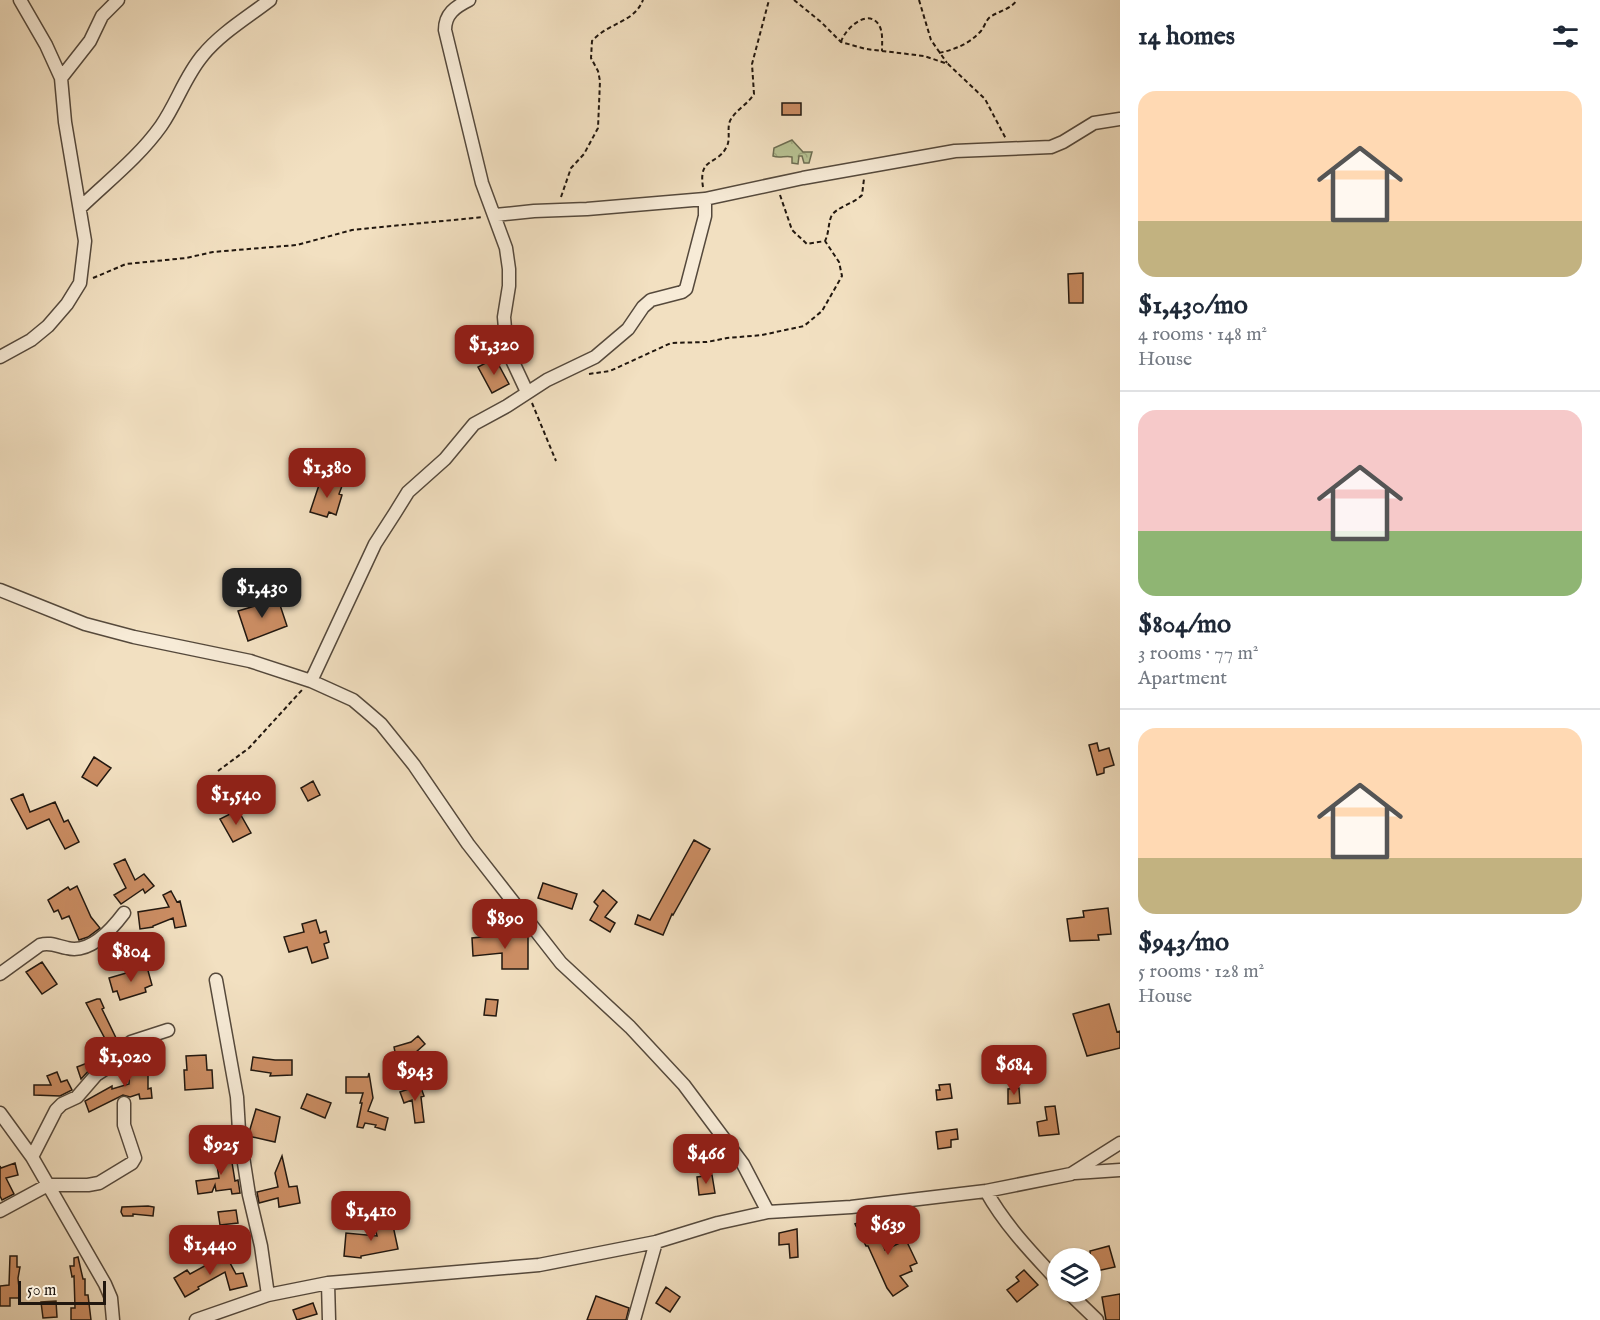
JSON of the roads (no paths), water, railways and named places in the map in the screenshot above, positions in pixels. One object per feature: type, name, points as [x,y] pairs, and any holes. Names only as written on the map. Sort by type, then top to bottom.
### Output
[{"type":"street","points":[[0,357],[31,340],[48,326],[67,304],[80,283],[84,263],[85,241],[81,207],[65,122],[61,78],[46,45],[20,0]]},
{"type":"street","points":[[61,78],[90,41],[102,16],[118,0]]},
{"type":"street","points":[[81,207],[142,150],[174,106],[192,68],[208,49],[270,0]]},
{"type":"street","points":[[469,0],[448,14],[445,30],[482,183],[503,239],[509,268],[509,286],[504,317],[506,340],[512,360],[528,392]]},
{"type":"street","points":[[495,215],[534,210],[587,209],[705,199],[955,151],[1051,147],[1094,123],[1120,119]]},
{"type":"street","points":[[311,681],[375,544],[408,492],[445,459],[474,424],[547,380],[595,357],[628,329],[643,307],[651,300],[686,289],[703,224],[705,199]]},
{"type":"street","points":[[0,590],[85,624],[134,637],[250,661],[311,681],[352,700],[381,724],[414,765],[494,880],[561,963],[630,1027],[684,1085],[743,1164],[768,1212]]},
{"type":"street","points":[[0,974],[40,945],[47,943],[69,949],[87,947],[114,927],[124,913]]},
{"type":"street","points":[[216,980],[237,1097],[239,1131],[249,1196],[261,1246],[268,1295]]},
{"type":"street","points":[[32,1156],[56,1110],[62,1104],[77,1096],[96,1075],[110,1066],[123,1048],[131,1042],[168,1030]]},
{"type":"street","points":[[0,1211],[48,1185],[99,1183],[132,1163],[135,1158],[124,1125],[124,1103]]},
{"type":"street","points":[[0,1113],[32,1156],[105,1284],[111,1299],[113,1320]]},
{"type":"street","points":[[1071,1174],[1120,1143]]},
{"type":"street","points":[[196,1320],[268,1295],[328,1283],[539,1265],[656,1242],[718,1223],[768,1212],[850,1207],[986,1191],[1071,1174],[1120,1170]]},
{"type":"street","points":[[986,1191],[1016,1235],[1047,1269]]},
{"type":"street","points":[[634,1320],[656,1242]]},
{"type":"street","points":[[328,1283],[329,1320]]},
{"type":"street","points":[[1078,1302],[1097,1320]]}]
